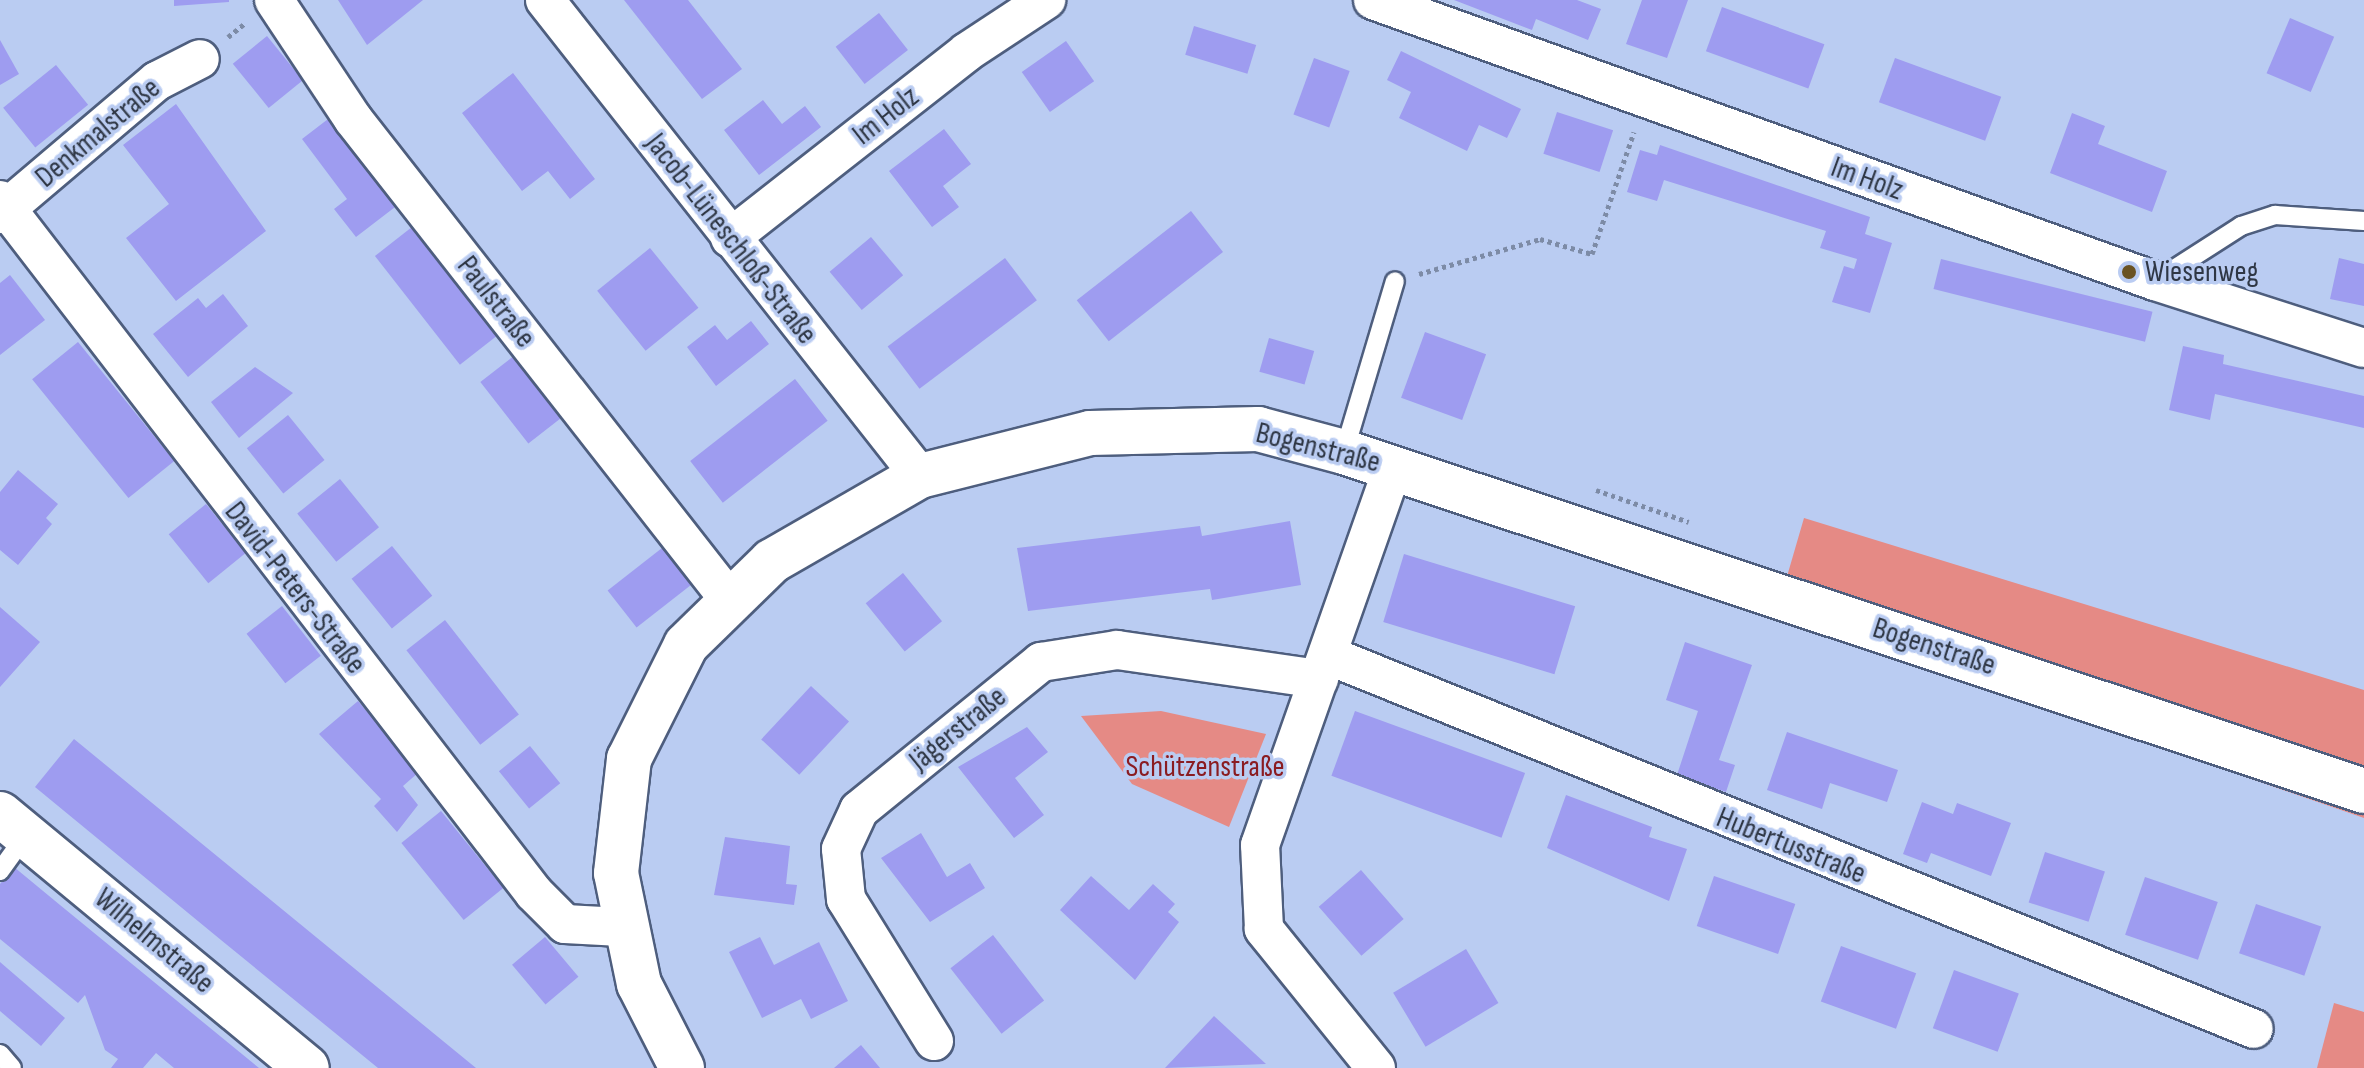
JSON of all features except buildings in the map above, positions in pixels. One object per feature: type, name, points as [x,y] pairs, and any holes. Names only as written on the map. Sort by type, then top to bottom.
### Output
[{"type":"main road","name":"Bogenstraße","points":[[682,1068],[639,984],[621,927],[617,820],[629,759],[686,645],[728,598],[820,530],[920,476],[1090,433],[1174,427],[1258,429],[1344,452],[2364,791]]},
{"type":"main road","name":"Wilhelmstraße","points":[[13,825],[307,1068]]},
{"type":"street","name":"Jacob-Lüneschloß-Straße","points":[[545,0],[920,476]]},
{"type":"street","name":"Im Holz","points":[[730,238],[967,52],[1046,0]]},
{"type":"street","name":"Im Holz","points":[[1373,0],[2155,281],[2364,348]]},
{"type":"street","name":"Paulstraße","points":[[272,1],[353,119],[728,598]]},
{"type":"street","name":"Denkmalstraße","points":[[2,208],[157,81],[200,59]]},
{"type":"street","name":"David-Peters-Straße","points":[[2,208],[534,893],[565,924],[621,927]]},
{"type":"street","points":[[1376,1068],[1264,929],[1260,845],[1393,467]]},
{"type":"street","name":"Jägerstraße","points":[[934,1041],[846,899],[841,849],[859,810],[1041,662],[1117,650],[1324,667]]},
{"type":"street","name":"Hubertusstraße","points":[[1324,667],[2254,1029]]},
{"type":"lane","points":[[2155,281],[2241,226],[2275,215],[2364,221]]},
{"type":"lane","points":[[1344,452],[1395,281]]},
{"type":"lane","points":[[0,871],[13,825]]},
{"type":"lane","points":[[0,1054],[12,1068]]},
{"type":"path","points":[[200,59],[272,1]]},
{"type":"path","points":[[1395,281],[1540,239],[1592,254],[1646,98]]},
{"type":"green space","points":[[1804,518],[2364,690],[2364,818],[1776,614]]},
{"type":"green space","name":"Schützenstraße","points":[[1161,711],[1266,734],[1229,827],[1132,784],[1081,716]]},
{"type":"green space","points":[[2334,1003],[2364,1012],[2364,1068],[2317,1068]]},
{"type":"place","name":"Wiesenweg","points":[[2129,272]]}]
